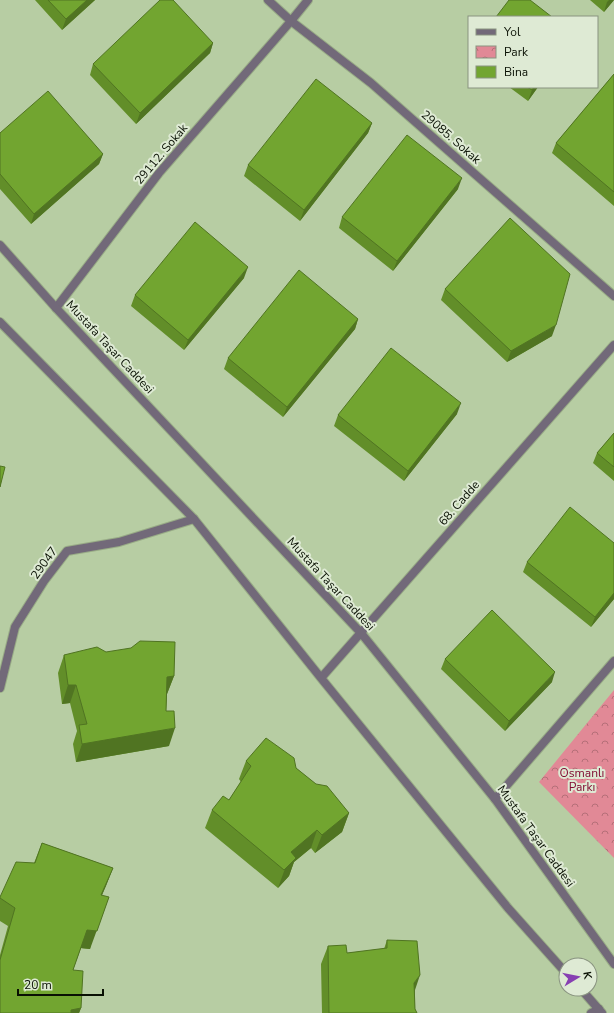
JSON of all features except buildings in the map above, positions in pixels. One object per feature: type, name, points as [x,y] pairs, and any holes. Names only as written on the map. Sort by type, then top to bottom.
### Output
[{"type":"street","name":"29085. Sokak","points":[[268,0],[291,21],[371,83],[614,296]]},
{"type":"street","name":"29112. Sokak","points":[[56,308],[159,173],[308,0]]},
{"type":"street","name":"Mustafa Taşar Caddesi","points":[[0,245],[56,308],[361,632],[495,799],[614,964]]},
{"type":"street","points":[[0,322],[194,519],[508,908],[558,963]]},
{"type":"street","name":"68. Cadde","points":[[321,678],[614,345]]},
{"type":"street","name":"29047","points":[[0,688],[15,627],[44,581],[67,551],[118,542],[194,519]]},
{"type":"street","points":[[495,799],[614,661]]},
{"type":"street","points":[[588,997],[600,1011],[591,1013]]},
{"type":"green space","name":"Osmanlı Parkı","points":[[614,690],[614,858],[539,782]]}]
